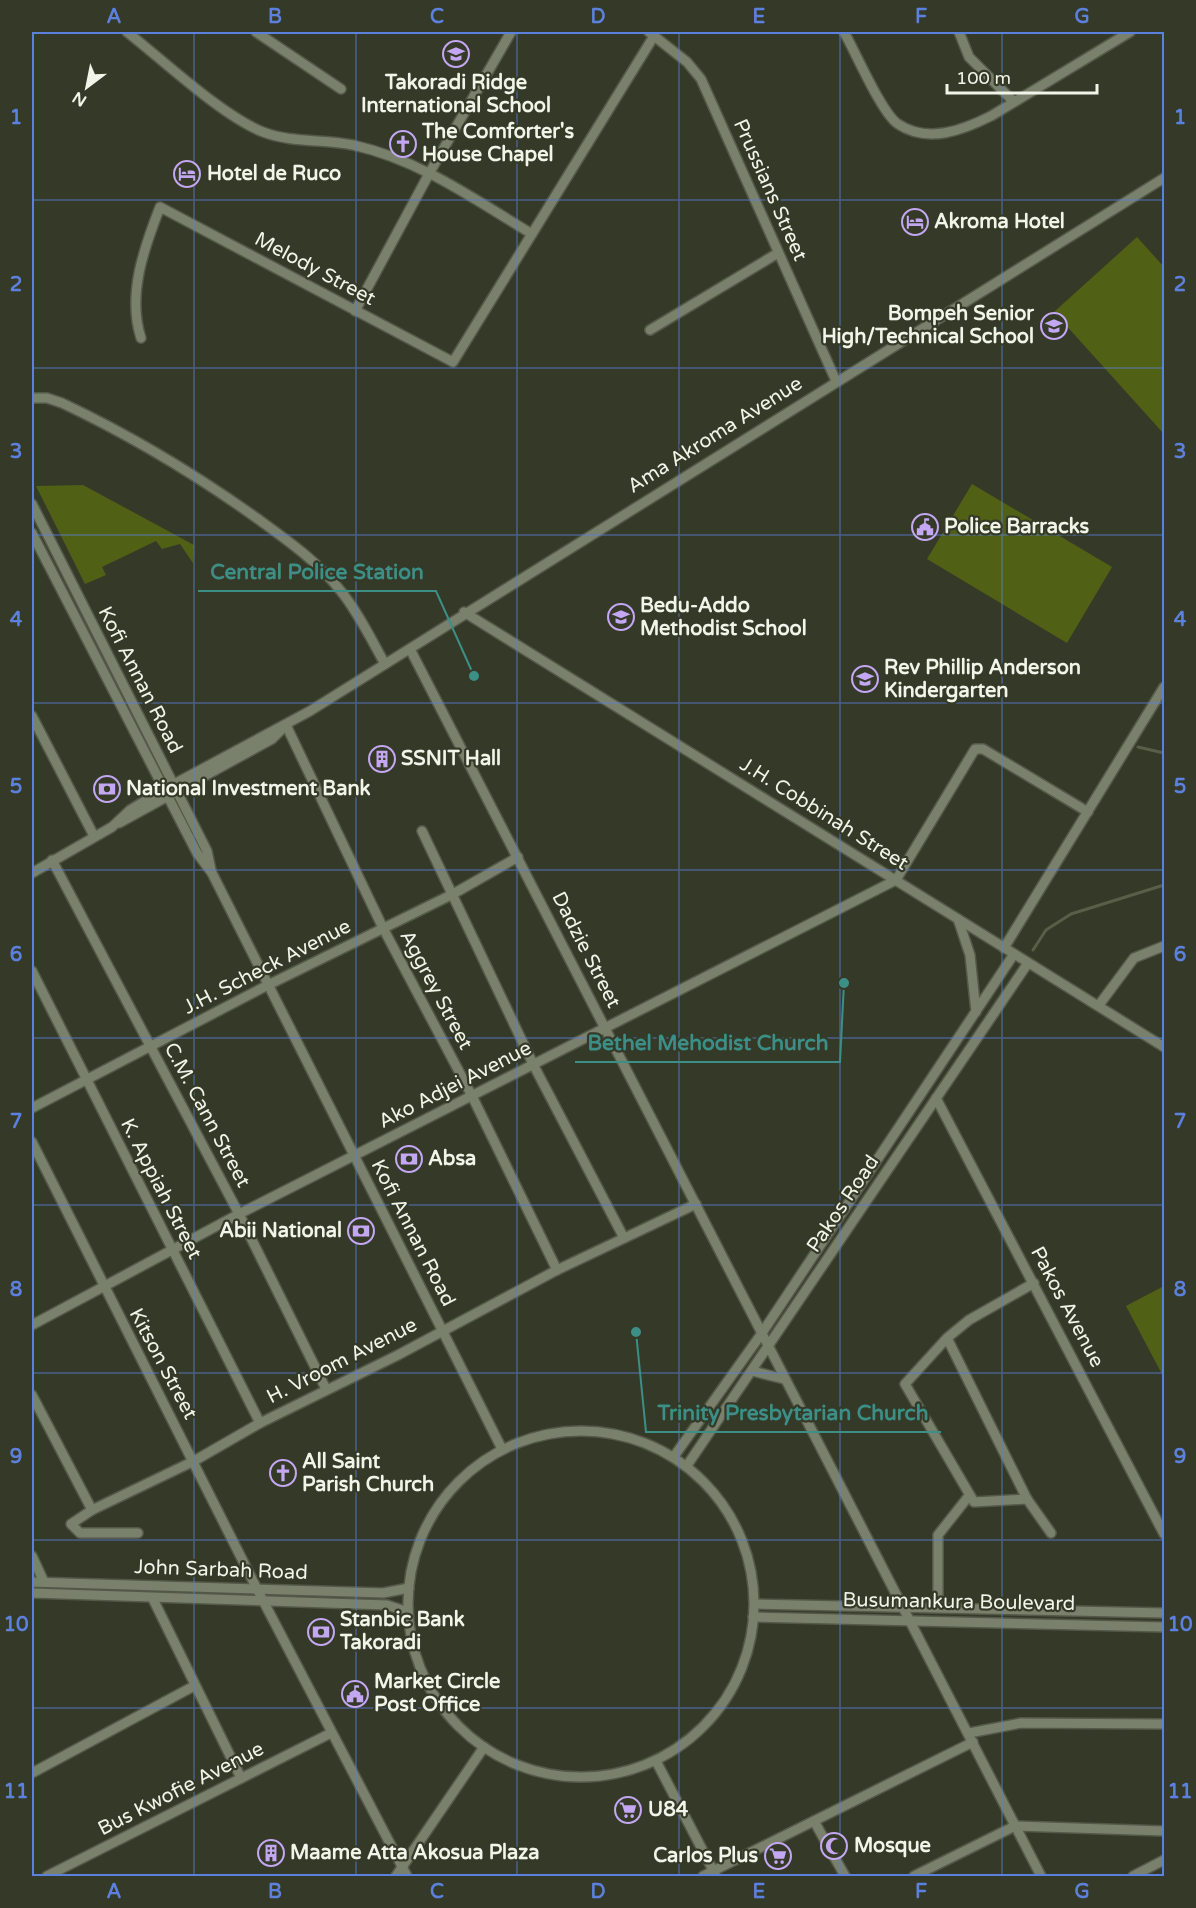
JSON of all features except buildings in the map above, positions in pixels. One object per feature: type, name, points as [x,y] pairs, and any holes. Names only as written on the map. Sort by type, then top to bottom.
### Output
[{"type":"street","points":[[127,32],[217,103],[261,131],[280,137],[352,145],[430,172],[532,234],[652,34]]},
{"type":"street","points":[[256,32],[341,89]]},
{"type":"street","points":[[355,311],[430,172],[511,32]]},
{"type":"street","points":[[844,32],[896,124],[914,131],[946,134],[969,127],[1130,32]]},
{"type":"street","points":[[958,32],[969,57],[1012,102]]},
{"type":"street","name":"Prussians Street","points":[[652,34],[687,62],[701,79],[836,381]]},
{"type":"street","name":"Ama Akroma Avenue","points":[[32,873],[112,826],[130,810],[272,738],[286,725],[410,649],[464,612],[1164,178]]},
{"type":"street","name":"Melody Street","points":[[141,338],[137,322],[139,269],[160,207],[453,362],[532,234]]},
{"type":"street","points":[[650,330],[778,253]]},
{"type":"street","points":[[32,398],[62,403],[146,445],[198,476],[284,538],[307,556],[340,589],[385,664]]},
{"type":"street","name":"Kofi Annan Road","points":[[32,504],[207,851],[212,873]]},
{"type":"street","name":"Kofi Annan Road","points":[[32,533],[196,853],[212,873],[502,1449]]},
{"type":"street","name":"J.H. Cobbinah Street","points":[[464,612],[1164,1047]]},
{"type":"street","name":"Dadzie Street","points":[[410,649],[606,1027],[900,1605]]},
{"type":"street","points":[[1005,948],[1164,687]]},
{"type":"street","points":[[32,716],[94,836]]},
{"type":"street","name":"Aggrey Street","points":[[286,725],[383,928],[472,1096],[557,1270]]},
{"type":"street","points":[[896,880],[975,749],[983,749],[1088,812]]},
{"type":"street","points":[[422,831],[534,1066],[624,1238]]},
{"type":"street","name":"J.H. Scheck Avenue","points":[[32,1108],[268,986],[453,894],[518,857]]},
{"type":"street","name":"C.M. Cann Street","points":[[52,860],[239,1214],[326,1389]]},
{"type":"street","name":"Ako Adjei Avenue","points":[[32,1325],[239,1214],[896,880]]},
{"type":"street","points":[[958,919],[970,955],[976,1012]]},
{"type":"street","points":[[1099,1005],[1134,958],[1164,946]]},
{"type":"street","name":"Pakos Road","points":[[675,1455],[762,1333],[1014,954]]},
{"type":"street","name":"Pakos Road","points":[[688,1464],[1028,963]]},
{"type":"street","name":"K. Appiah Street","points":[[32,971],[171,1251],[260,1423]]},
{"type":"street","name":"Pakos Avenue","points":[[936,1098],[1164,1534]]},
{"type":"street","name":"Kitson Street","points":[[32,1142],[103,1288],[194,1461],[256,1589],[404,1872]]},
{"type":"street","name":"H. Vroom Avenue","points":[[138,1533],[80,1533],[71,1524],[92,1510],[194,1461],[260,1423],[557,1270],[696,1204]]},
{"type":"street","points":[[1027,1499],[978,1504],[969,1497],[905,1384],[947,1338],[984,1311],[1034,1283]]},
{"type":"street","points":[[947,1338],[1027,1499],[1051,1533]]},
{"type":"street","points":[[752,1371],[784,1379]]},
{"type":"street","points":[[32,1395],[92,1510]]},
{"type":"street","points":[[573,1431],[613,1434],[675,1455],[688,1464],[723,1504],[747,1552],[755,1604],[748,1652],[729,1697],[697,1734],[656,1761],[613,1775],[568,1777],[524,1767],[484,1747],[457,1725],[435,1697],[419,1666],[410,1633],[409,1588],[414,1554],[433,1513],[461,1478],[502,1449],[534,1437],[573,1431]]},
{"type":"street","points":[[938,1606],[938,1535],[969,1497]]},
{"type":"street","points":[[32,1556],[45,1582]]},
{"type":"street","name":"John Sarbah Road","points":[[32,1582],[383,1593],[409,1588]]},
{"type":"street","name":"John Sarbah Road","points":[[32,1593],[153,1599],[387,1605],[408,1612]]},
{"type":"street","points":[[153,1599],[241,1778]]},
{"type":"street","name":"Busumankura Boulevard","points":[[755,1604],[900,1605],[1164,1612]]},
{"type":"street","points":[[900,1605],[969,1733],[1041,1876]]},
{"type":"street","name":"Busumankura Boulevard","points":[[753,1617],[1164,1627]]},
{"type":"street","points":[[32,1773],[194,1686]]},
{"type":"street","points":[[969,1733],[1021,1723],[1164,1724]]},
{"type":"street","name":"Bus Kwofie Avenue","points":[[47,1876],[331,1733]]},
{"type":"street","points":[[702,1876],[714,1874],[814,1821],[973,1743]]},
{"type":"street","points":[[396,1876],[404,1872],[484,1747]]},
{"type":"street","points":[[656,1761],[714,1874]]},
{"type":"street","points":[[814,1821],[845,1876]]},
{"type":"street","points":[[914,1876],[1015,1826],[1164,1831]]},
{"type":"street","points":[[1133,1876],[1164,1860]]},
{"type":"green space","points":[[1137,237],[1164,267],[1164,434],[1054,312]]},
{"type":"green space","points":[[972,484],[1112,567],[1067,643],[927,559]]},
{"type":"green space","points":[[83,485],[194,545],[193,563],[180,544],[162,549],[156,541],[102,567],[106,575],[85,584],[36,486]]},
{"type":"green space","points":[[1164,1286],[1164,1378],[1126,1306]]},
{"type":"waterway","points":[[1138,747],[1164,753]]},
{"type":"waterway","points":[[1033,950],[1046,930],[1071,914],[1164,885]]},
{"type":"place","name":"Takoradi Ridge International School","points":[[456,54]]},
{"type":"place","name":"The Comforter's House Chapel","points":[[403,144]]},
{"type":"place","name":"Hotel de Ruco","points":[[187,174]]},
{"type":"place","name":"Akroma Hotel","points":[[915,222]]},
{"type":"place","name":"Bompeh Senior High/Technical School","points":[[1054,326]]},
{"type":"place","name":"Police Barracks","points":[[925,527]]},
{"type":"place","name":"Bedu-Addo Methodist School","points":[[621,617]]},
{"type":"place","name":"Central Police Station","points":[[474,676]]},
{"type":"place","name":"Rev Phillip Anderson Kindergarten","points":[[865,679]]},
{"type":"place","name":"SSNIT Hall","points":[[382,759]]},
{"type":"place","name":"National Investment Bank","points":[[107,789]]},
{"type":"place","name":"Bethel Mehodist Church","points":[[844,983]]},
{"type":"place","name":"Absa","points":[[409,1159]]},
{"type":"place","name":"Abii National","points":[[361,1231]]},
{"type":"place","name":"Trinity Presbytarian Church","points":[[636,1332]]},
{"type":"place","name":"All Saint Parish Church","points":[[283,1473]]},
{"type":"place","name":"Stanbic Bank Takoradi","points":[[321,1632]]},
{"type":"place","name":"Market Circle Post Office","points":[[355,1694]]},
{"type":"place","name":"U84","points":[[628,1810]]},
{"type":"place","name":"Mosque","points":[[834,1846]]},
{"type":"place","name":"Maame Atta Akosua Plaza","points":[[271,1853]]},
{"type":"place","name":"Carlos Plus","points":[[778,1856]]}]
